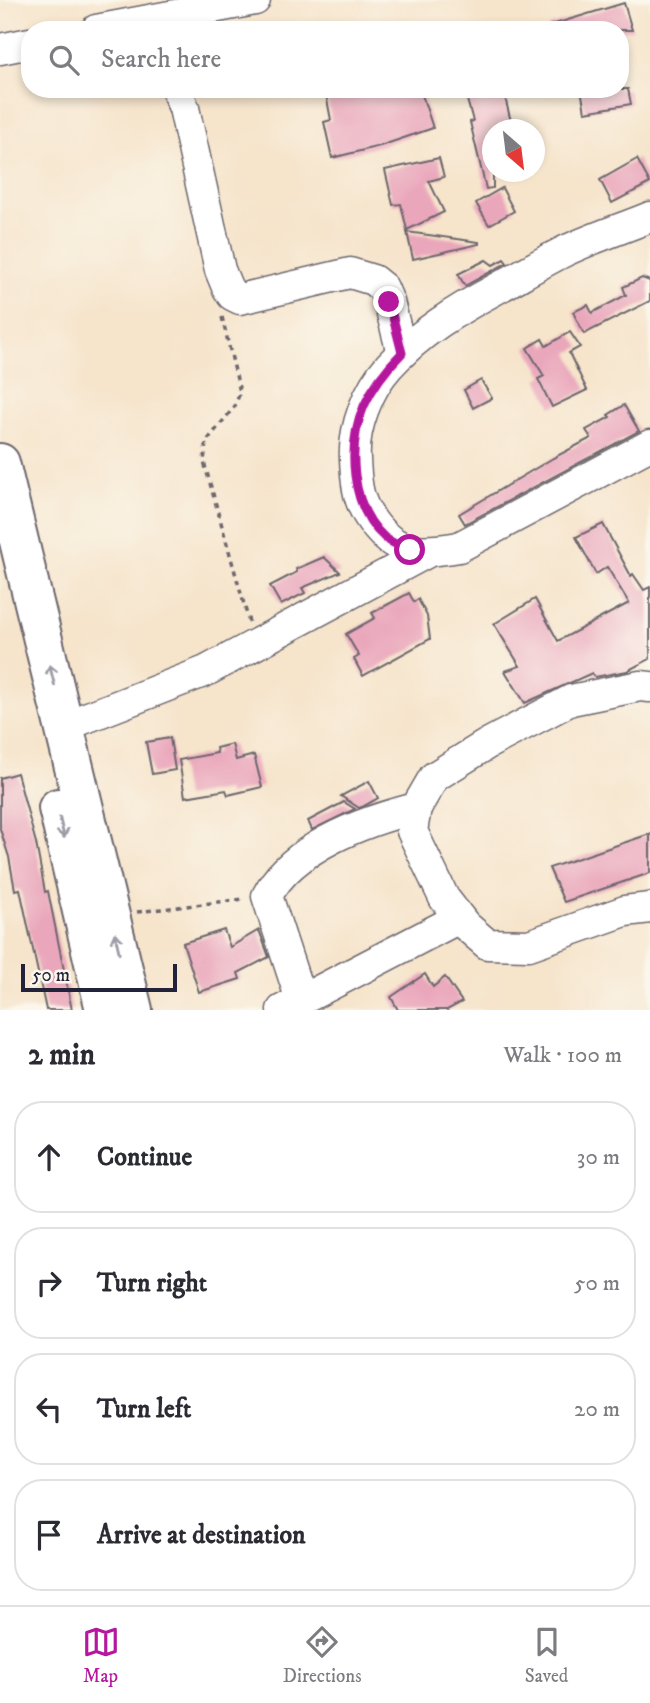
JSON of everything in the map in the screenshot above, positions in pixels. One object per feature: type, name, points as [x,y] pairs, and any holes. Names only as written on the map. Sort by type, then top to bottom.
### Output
[{"type":"main road","points":[[0,463],[11,579],[105,1010]]},
{"type":"main road","points":[[11,579],[65,726],[133,1010]]},
{"type":"street","points":[[164,21],[255,0]]},
{"type":"street","points":[[0,49],[21,45]]},
{"type":"street","points":[[180,98],[220,270],[232,295],[240,299],[350,273],[373,280],[383,288],[389,302],[402,353]]},
{"type":"street","points":[[426,553],[410,550],[386,538],[367,514],[356,487],[354,448],[364,406],[387,368],[416,339],[463,307],[563,252],[650,217]]},
{"type":"street","points":[[65,726],[206,671],[426,553],[460,547],[650,445]]},
{"type":"street","points":[[650,687],[640,686],[571,700],[489,743],[434,777],[416,808],[412,831],[444,898],[459,918],[487,944],[529,945],[625,911],[650,908]]},
{"type":"street","points":[[416,808],[345,832],[291,864],[272,885],[267,896],[292,1005],[459,918]]},
{"type":"path","points":[[232,295],[224,307],[222,319],[240,392],[235,406],[206,442],[204,462],[255,645]]},
{"type":"path","points":[[111,915],[267,896]]},
{"type":"building","points":[[624,3],[632,30],[629,30],[629,21],[565,21]]},
{"type":"building","points":[[629,94],[631,104],[585,112],[583,98],[629,98]]},
{"type":"building","points":[[327,98],[423,98],[433,128],[380,146],[332,158],[324,122],[331,120]]},
{"type":"building","points":[[467,98],[505,98],[510,119],[482,119],[482,172],[470,122],[473,121]]},
{"type":"building","points":[[439,158],[444,177],[429,181],[444,212],[407,230],[401,204],[393,205],[385,170]]},
{"type":"building","points":[[637,159],[650,183],[612,203],[600,180]]},
{"type":"building","points":[[484,182],[493,182],[493,188],[486,189]]},
{"type":"building","points":[[502,188],[514,211],[489,225],[476,203]]},
{"type":"building","points":[[407,232],[479,242],[479,244],[413,259]]},
{"type":"building","points":[[504,259],[507,263],[465,286],[458,274],[486,260],[493,265]]},
{"type":"building","points":[[642,278],[650,281],[650,301],[584,334],[573,312],[588,305],[592,313],[626,295],[623,287]]},
{"type":"building","points":[[570,332],[580,347],[569,353],[587,390],[552,407],[538,379],[544,376],[527,348],[542,339],[546,346]]},
{"type":"building","points":[[481,380],[492,398],[473,408],[464,390]]},
{"type":"building","points":[[624,405],[639,431],[465,524],[459,514],[591,438],[586,430],[610,417],[608,415]]},
{"type":"building","points":[[603,524],[631,576],[633,574],[644,590],[650,587],[650,659],[627,671],[595,677],[592,673],[525,703],[505,671],[520,666],[494,624],[535,599],[558,641],[629,603],[607,567],[596,574],[576,537]]},
{"type":"building","points":[[324,557],[340,572],[302,588],[305,593],[281,605],[270,586],[297,572],[296,569]]},
{"type":"building","points":[[409,593],[414,602],[418,599],[427,616],[430,639],[363,676],[354,659],[359,656],[346,634],[375,618],[372,613]]},
{"type":"building","points":[[170,738],[175,770],[152,774],[146,742]]},
{"type":"building","points":[[232,744],[236,760],[254,755],[262,787],[228,795],[226,790],[185,797],[179,760],[217,753],[216,748]]},
{"type":"building","points":[[17,773],[36,843],[45,892],[48,891],[72,1010],[46,1010],[20,889],[15,890],[0,829],[0,778]]},
{"type":"building","points":[[369,781],[378,798],[362,807],[359,808],[341,796]]},
{"type":"building","points":[[344,802],[355,809],[312,830],[308,821]]},
{"type":"building","points":[[650,834],[650,873],[564,902],[549,868]]},
{"type":"building","points":[[224,930],[230,947],[259,930],[269,957],[238,973],[240,979],[199,992],[183,943]]},
{"type":"building","points":[[425,974],[433,987],[445,977],[462,1002],[447,1010],[398,1010],[391,997]]},
{"type":"route","points":[[389,302],[402,353],[387,368],[364,406],[354,448],[356,487],[367,514],[386,538],[410,550]]}]
